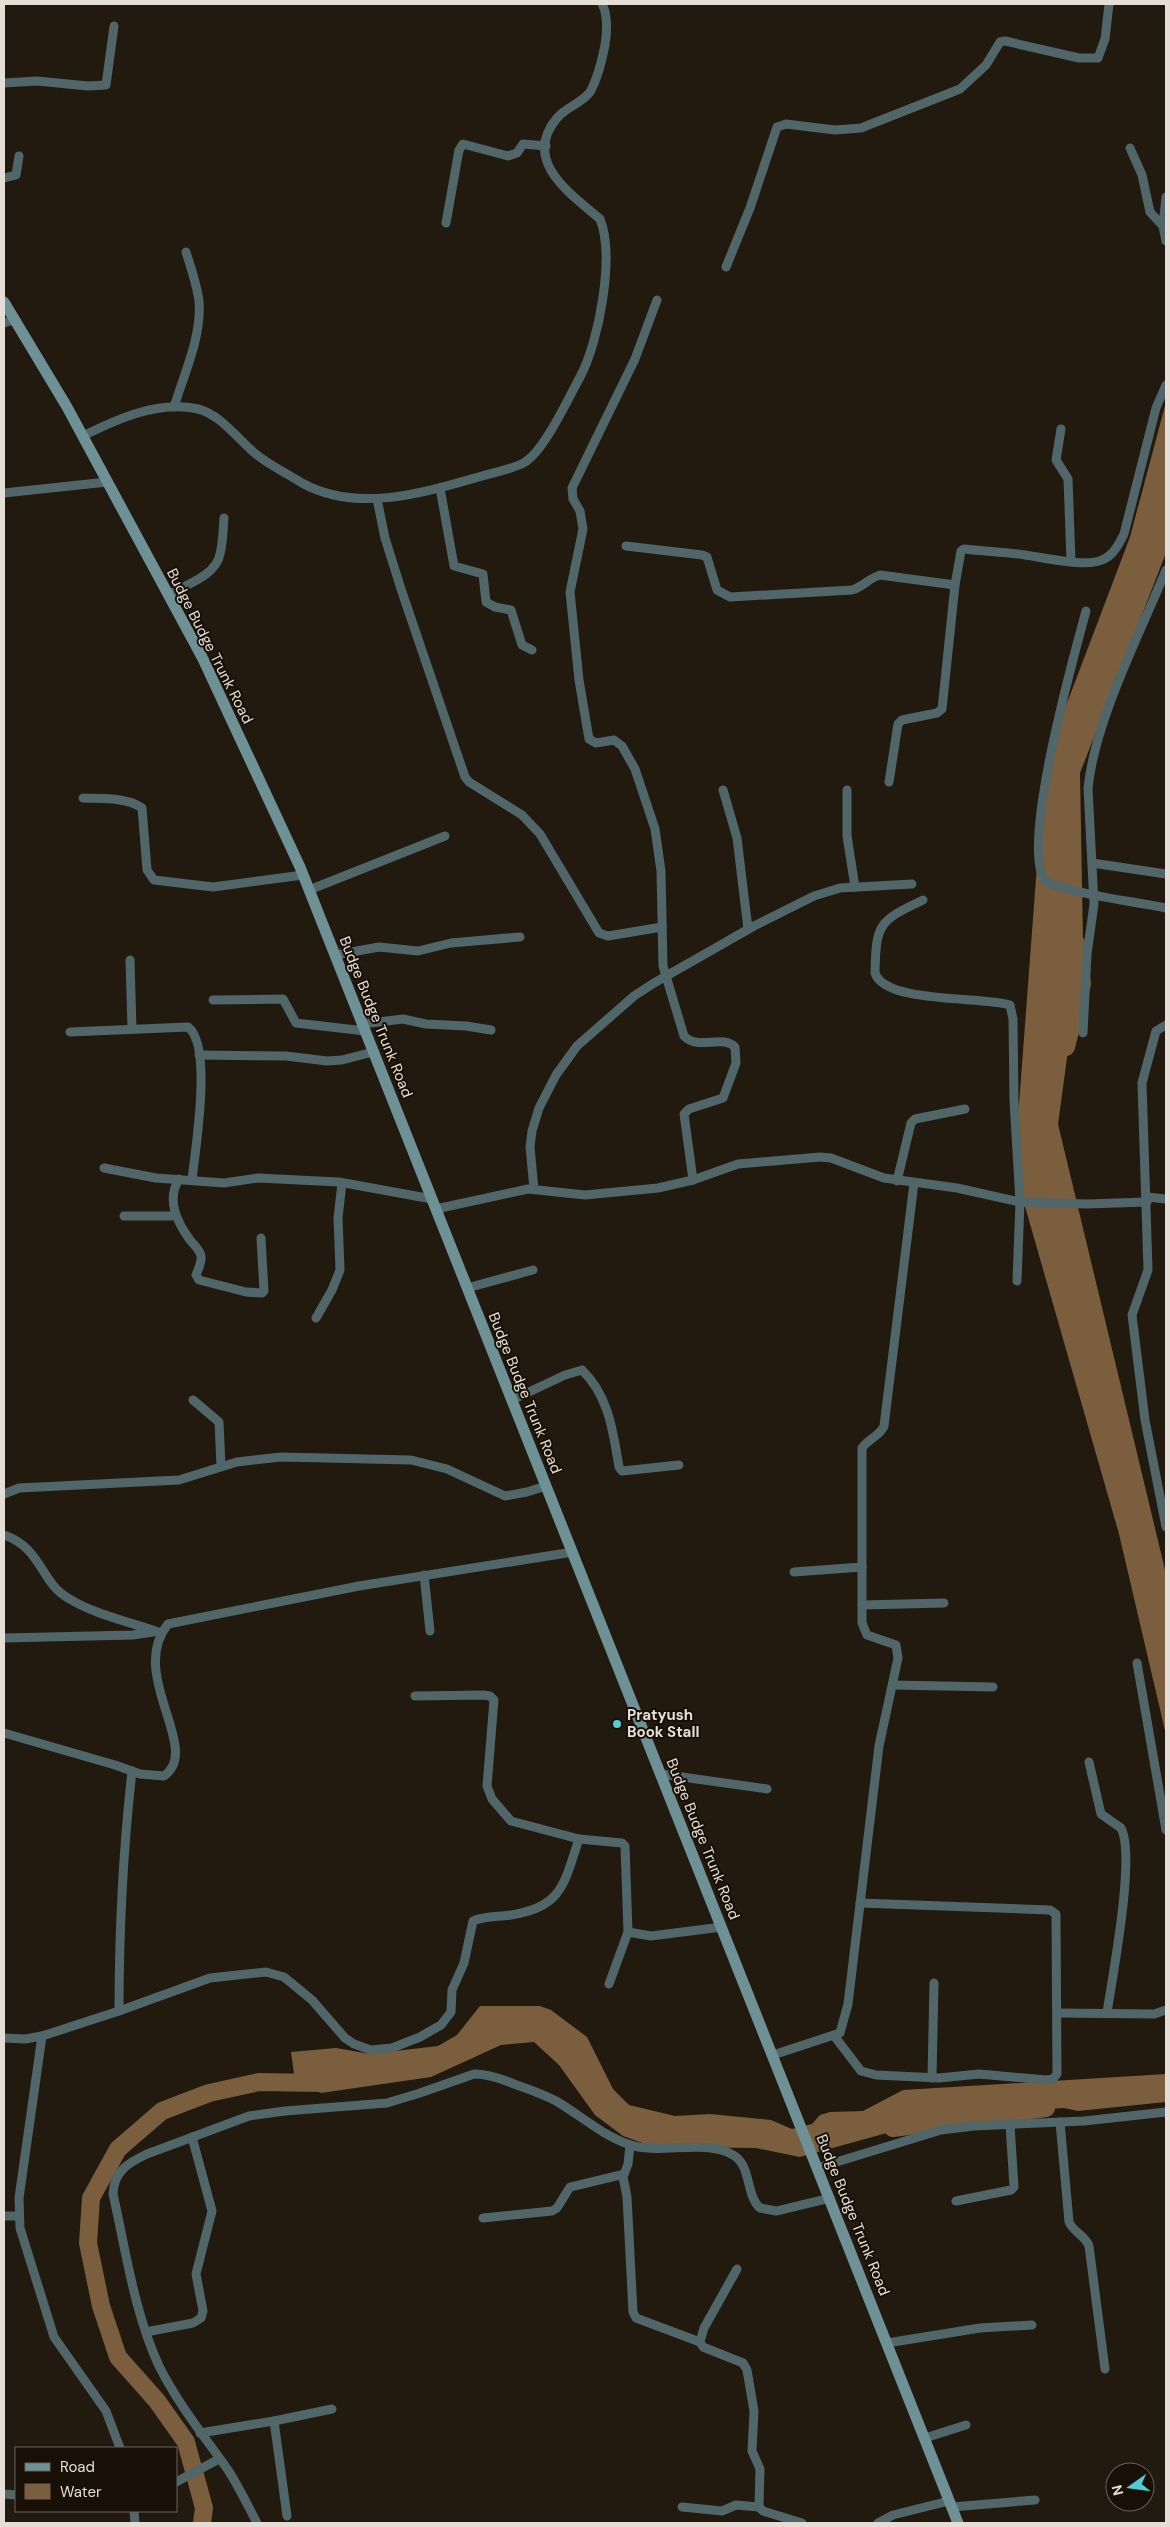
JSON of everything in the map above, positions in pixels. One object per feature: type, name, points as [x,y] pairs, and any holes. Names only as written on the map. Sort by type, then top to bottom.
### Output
[{"type":"main road","name":"Budge Budge Trunk Road","points":[[4,302],[9,321],[83,436],[203,659],[303,875],[887,2342],[930,2437],[950,2504],[958,2523]]},
{"type":"street","points":[[83,436],[110,422],[137,413],[174,407],[197,409],[210,413],[258,456],[304,484],[348,497],[377,499],[440,488],[525,463],[534,455],[555,422],[588,363],[594,346],[603,300],[603,230],[600,219],[556,180],[549,169],[546,146],[552,125],[559,116],[584,98],[595,80],[606,40],[606,9],[602,4]]},
{"type":"street","points":[[726,267],[750,208],[776,127],[786,124],[834,130],[861,128],[960,89],[986,65],[1000,42],[1079,58],[1098,58],[1106,39],[1109,4]]},
{"type":"street","points":[[4,83],[37,81],[88,86],[106,85],[114,26]]},
{"type":"street","points":[[446,223],[459,150],[462,144],[508,156],[514,156],[523,144],[546,146]]},
{"type":"street","points":[[1130,148],[1142,175],[1150,212],[1163,226]]},
{"type":"street","points":[[4,178],[16,175],[19,156]]},
{"type":"street","points":[[1166,197],[1163,226],[1166,241]]},
{"type":"street","points":[[174,407],[195,337],[199,312],[196,286],[186,252]]},
{"type":"street","points":[[656,300],[635,359],[572,488],[573,499],[580,511],[583,529],[570,586],[587,732],[592,742],[617,741],[635,770],[655,829],[660,856],[663,966],[684,1036],[689,1041],[696,1043],[726,1043],[736,1047],[736,1063],[723,1098],[689,1109],[684,1114],[693,1180]]},
{"type":"street","points":[[889,782],[898,724],[902,720],[937,713],[942,708],[959,555],[964,549],[1071,561],[1100,561],[1113,552],[1119,544],[1156,408],[1166,385]]},
{"type":"street","points":[[1061,429],[1056,460],[1068,479],[1071,561]]},
{"type":"street","points":[[4,493],[108,482]]},
{"type":"street","points":[[440,488],[453,563],[458,568],[483,574],[486,602],[495,607],[511,610],[522,645],[532,650]]},
{"type":"street","points":[[377,499],[385,538],[398,580],[465,777],[469,782],[522,816],[536,830],[559,864],[599,933],[608,936],[662,927]]},
{"type":"street","points":[[168,594],[200,577],[214,567],[220,555],[224,518]]},
{"type":"street","points":[[626,546],[707,557],[717,590],[730,597],[852,590],[860,588],[873,577],[880,575],[955,585]]},
{"type":"street","points":[[1083,1033],[1092,863],[1088,788],[1093,756],[1116,691],[1166,570]]},
{"type":"street","points":[[1086,611],[1066,681],[1045,780],[1040,825],[1040,867],[1048,883],[1091,895],[1166,908]]},
{"type":"street","points":[[723,790],[737,838],[748,929]]},
{"type":"street","points":[[846,790],[846,836],[855,887]]},
{"type":"street","points":[[83,798],[116,800],[142,808],[147,870],[154,880],[213,887],[303,875]]},
{"type":"street","points":[[309,890],[445,836]]},
{"type":"street","points":[[1092,863],[1166,874]]},
{"type":"street","points":[[534,1189],[530,1147],[532,1131],[539,1108],[556,1075],[577,1046],[634,996],[665,975],[706,955],[748,929],[814,896],[840,888],[912,884]]},
{"type":"street","points":[[923,900],[886,919],[881,926],[875,973],[876,979],[887,986],[928,997],[997,1002],[1010,1005],[1013,1018],[1014,1101],[1024,1202],[1016,1281]]},
{"type":"street","points":[[335,955],[379,947],[418,951],[451,943],[520,938]]},
{"type":"street","points":[[130,960],[132,1029]]},
{"type":"street","points":[[214,1000],[283,999],[296,1023],[364,1027],[403,1019],[426,1024],[466,1026],[491,1030]]},
{"type":"street","points":[[1166,1025],[1156,1031],[1142,1083],[1148,1270],[1144,1286],[1132,1309],[1145,1420],[1166,1527]]},
{"type":"street","points":[[70,1032],[188,1027],[194,1034],[202,1074],[192,1180]]},
{"type":"street","points":[[199,1054],[286,1056],[327,1061],[342,1060],[373,1052]]},
{"type":"street","points":[[897,1181],[911,1123],[915,1119],[964,1109]]},
{"type":"street","points":[[104,1168],[156,1178],[224,1183],[258,1178],[342,1183],[434,1204],[522,1189],[585,1195],[658,1188],[693,1180],[738,1164],[820,1157],[831,1158],[872,1175],[897,1181],[957,1188],[1024,1202],[1074,1204],[1166,1199]]},
{"type":"street","points":[[179,1179],[174,1188],[173,1197],[176,1216],[200,1253],[201,1260],[196,1275],[202,1282],[252,1293],[264,1291],[261,1238]]},
{"type":"street","points":[[316,1318],[332,1290],[340,1270],[338,1206],[342,1183]]},
{"type":"street","points":[[773,2055],[835,2037],[844,2026],[848,2004],[879,1746],[898,1658],[896,1644],[867,1635],[862,1623],[862,1448],[865,1443],[883,1430],[884,1426],[914,1183]]},
{"type":"street","points":[[124,1216],[176,1216]]},
{"type":"street","points":[[467,1288],[533,1270]]},
{"type":"street","points":[[512,1400],[565,1375],[582,1370],[598,1391],[607,1411],[619,1467],[622,1471],[679,1465]]},
{"type":"street","points":[[193,1400],[219,1422],[221,1466]]},
{"type":"street","points":[[4,1494],[19,1488],[179,1480],[221,1466],[255,1459],[281,1457],[411,1460],[447,1469],[505,1496],[546,1486]]},
{"type":"street","points":[[4,1535],[22,1543],[30,1550],[58,1590],[67,1598],[91,1609],[158,1632]]},
{"type":"street","points":[[4,1638],[125,1636],[158,1632],[168,1624],[176,1622],[424,1575],[573,1552]]},
{"type":"street","points":[[794,1572],[862,1567]]},
{"type":"street","points":[[424,1575],[430,1631]]},
{"type":"street","points":[[862,1605],[944,1603]]},
{"type":"street","points":[[4,1733],[22,1736],[152,1777],[164,1776],[173,1767],[175,1757],[174,1737],[155,1677],[158,1632]]},
{"type":"street","points":[[1137,1663],[1166,1830]]},
{"type":"street","points":[[893,1685],[993,1687]]},
{"type":"street","points":[[414,1696],[490,1696],[495,1705],[486,1786],[502,1814],[511,1821],[578,1839],[622,1844],[625,1846],[628,1932],[609,1984]]},
{"type":"street","points":[[1089,1762],[1101,1814],[1121,1828],[1124,1841],[1125,1883],[1107,2014]]},
{"type":"street","points":[[119,2012],[119,1928],[123,1854],[132,1771]]},
{"type":"street","points":[[661,1774],[767,1789]]},
{"type":"street","points":[[4,2038],[25,2039],[42,2036],[119,2012],[210,1978],[266,1972],[276,1973],[312,2000],[345,2038],[354,2044],[371,2050],[399,2045],[440,2025],[451,2012],[452,1990],[464,1963],[473,1921],[525,1913],[542,1908],[555,1897],[564,1882],[578,1839]]},
{"type":"street","points":[[835,2037],[861,2070],[895,2078],[932,2078],[979,2074],[1047,2080],[1053,2079],[1057,2074],[1056,1914],[1050,1910],[860,1903]]},
{"type":"street","points":[[628,1932],[651,1936],[722,1927]]},
{"type":"street","points":[[932,2078],[934,1982]]},
{"type":"street","points":[[1058,2013],[1154,2014],[1166,2010]]},
{"type":"street","points":[[42,2036],[26,2138],[19,2198],[19,2216],[25,2245],[54,2337],[106,2411],[120,2447]]},
{"type":"street","points":[[257,2523],[219,2459],[185,2412],[164,2374],[146,2332],[139,2310],[112,2194],[113,2184],[117,2175],[131,2162],[250,2116],[285,2111],[387,2103],[474,2074],[482,2074],[496,2077],[554,2100],[599,2129],[630,2145],[710,2148],[734,2156],[744,2166],[755,2204],[768,2210],[785,2210],[830,2198]]},
{"type":"street","points":[[818,2168],[929,2132],[974,2126],[1060,2122],[1166,2112]]},
{"type":"street","points":[[1060,2122],[1068,2222],[1072,2229],[1084,2237],[1089,2246],[1105,2369]]},
{"type":"street","points":[[956,2202],[1011,2190],[1014,2187],[1010,2124]]},
{"type":"street","points":[[146,2332],[193,2323],[201,2318],[203,2311],[196,2274],[212,2211],[192,2137]]},
{"type":"street","points":[[630,2145],[628,2164],[624,2174],[633,2312],[636,2318],[700,2342],[703,2346],[743,2363],[747,2370],[754,2411],[752,2451],[760,2478],[759,2507]]},
{"type":"street","points":[[483,2218],[552,2211],[557,2208],[570,2187],[624,2174]]},
{"type":"street","points":[[4,2216],[19,2216]]},
{"type":"street","points":[[700,2342],[704,2328],[737,2269]]},
{"type":"street","points":[[887,2342],[980,2328],[1032,2325]]},
{"type":"street","points":[[200,2433],[332,2409]]},
{"type":"street","points":[[274,2421],[287,2516]]},
{"type":"street","points":[[930,2437],[966,2425]]},
{"type":"street","points":[[178,2481],[219,2459]]},
{"type":"street","points":[[878,2523],[893,2515],[950,2504],[1035,2500]]},
{"type":"street","points":[[682,2507],[722,2511],[736,2505],[759,2507],[763,2511],[802,2523]]},
{"type":"water","points":[[1166,402],[1166,553],[1080,773],[1083,941],[1058,1124],[1166,1574],[1166,1735],[1119,1534],[1024,1203],[1018,1118],[1044,772],[1050,748],[1130,537]]},
{"type":"water","points":[[480,2006],[540,2006],[551,2010],[587,2037],[613,2089],[629,2105],[675,2116],[710,2114],[771,2120],[792,2129],[812,2124],[820,2115],[830,2112],[863,2111],[903,2090],[1166,2074],[1166,2102],[1078,2111],[1064,2108],[952,2115],[800,2157],[756,2148],[654,2147],[623,2136],[595,2115],[559,2065],[534,2042],[501,2045],[431,2077],[321,2093],[301,2083],[294,2074],[291,2052],[336,2048],[370,2054],[438,2046],[457,2035]]},
{"type":"waterway","points":[[1066,1047],[1082,984],[1076,943]]},
{"type":"waterway","points":[[202,2523],[204,2508],[186,2442],[157,2401],[118,2357],[101,2306],[88,2243],[91,2198],[118,2149],[162,2111],[209,2093],[259,2082],[323,2083]]},
{"type":"waterway","points":[[893,2128],[1046,2108]]},
{"type":"place","name":"Pratyush Book Stall","points":[[617,1724]]}]
